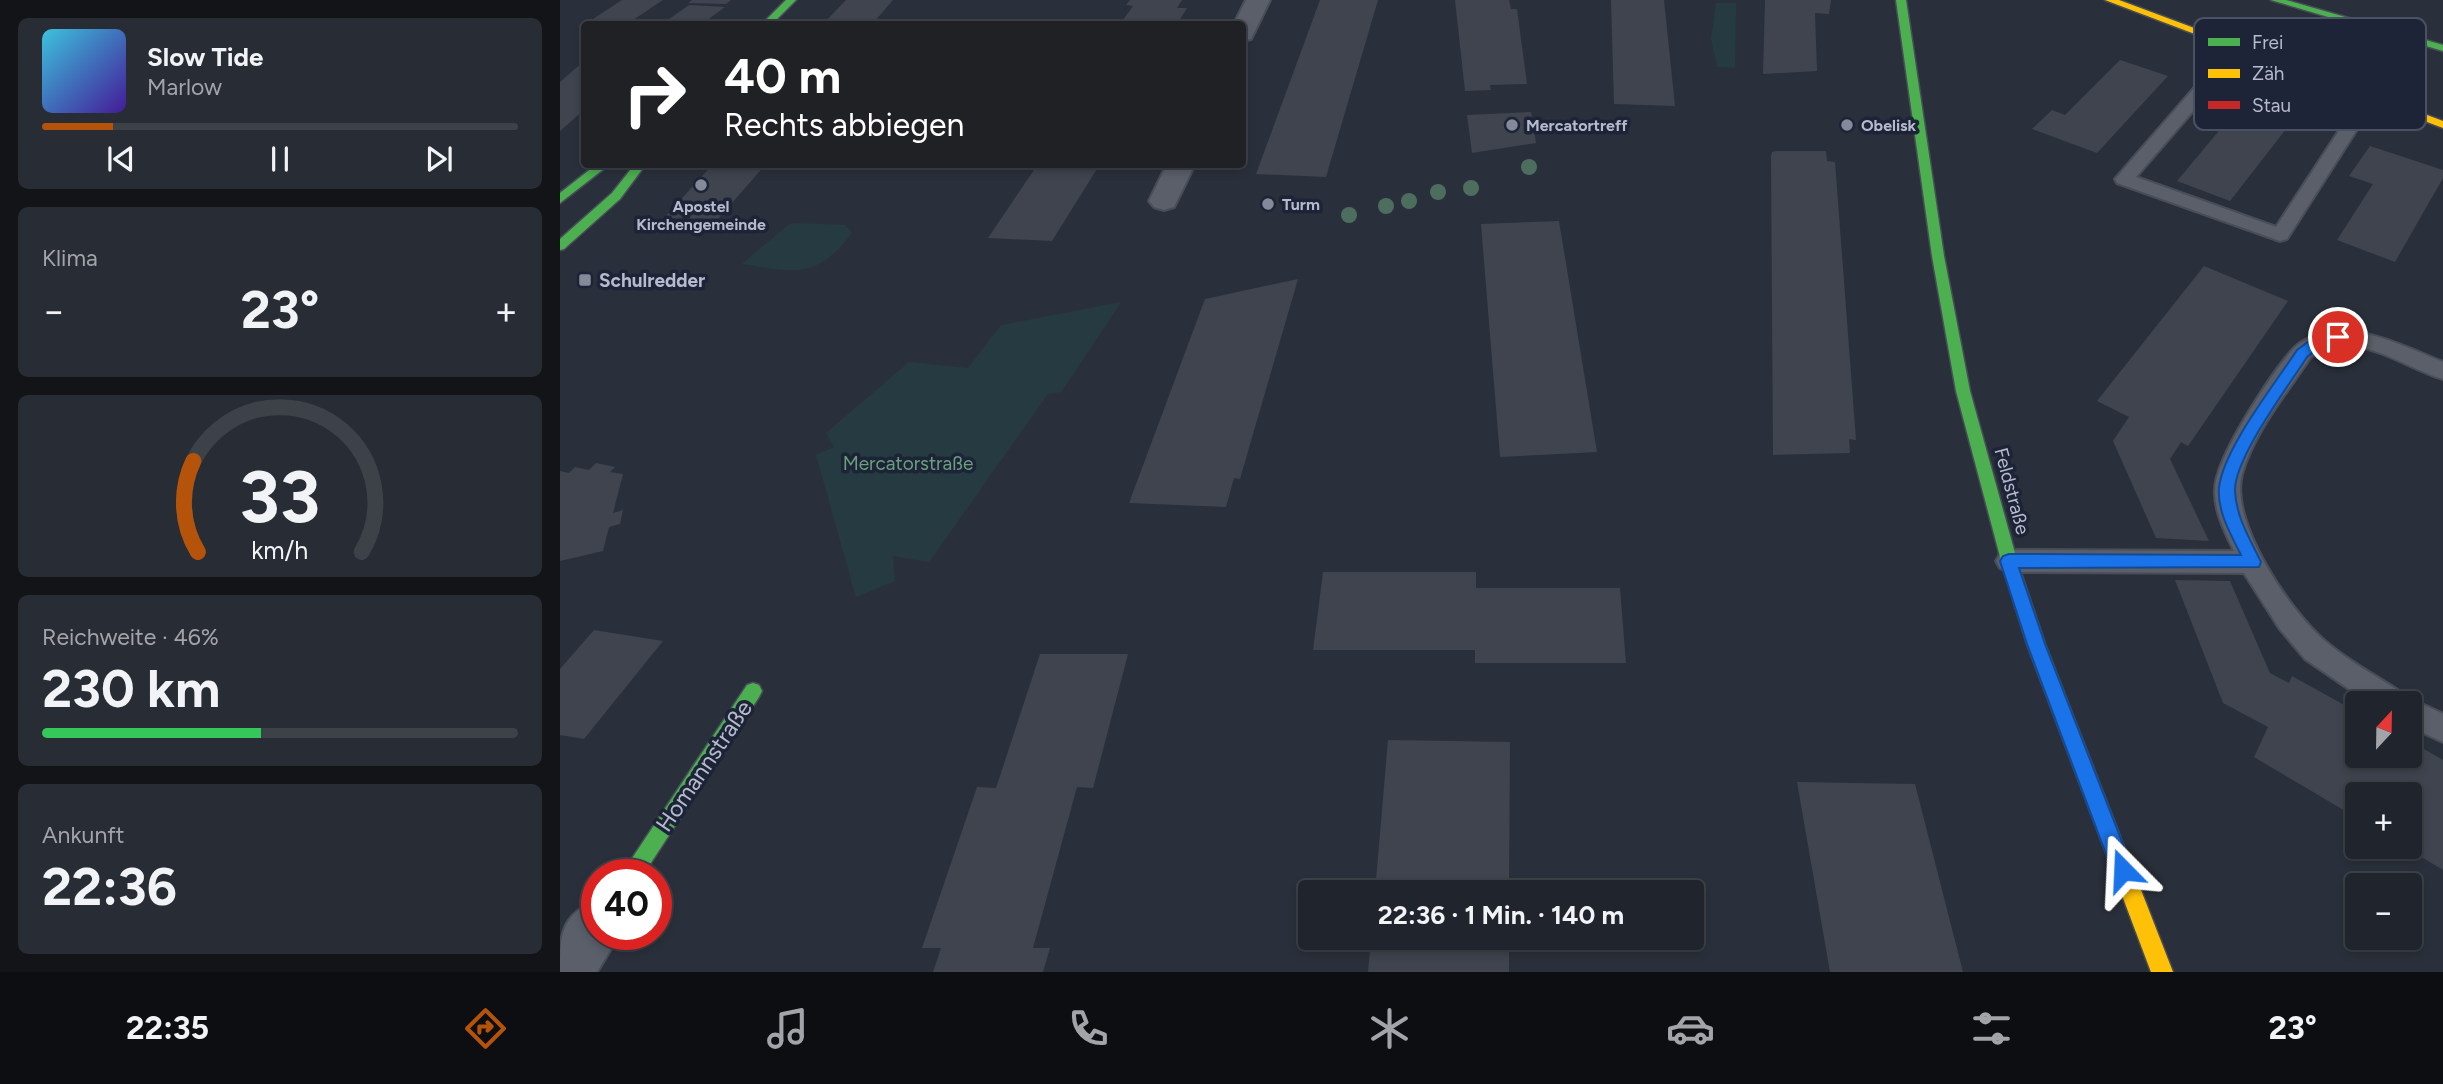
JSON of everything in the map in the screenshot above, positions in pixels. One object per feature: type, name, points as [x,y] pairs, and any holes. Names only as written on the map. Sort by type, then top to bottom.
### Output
[{"type":"street","points":[[769,21],[791,0]]},
{"type":"street","points":[[1246,26],[1258,0]]},
{"type":"street","name":"Feldstraße","points":[[1901,0],[1938,256],[1960,377],[2009,561],[2036,644],[2162,972]]},
{"type":"street","points":[[2110,0],[2194,31]]},
{"type":"street","points":[[2276,0],[2339,18]]},
{"type":"street","points":[[2426,43],[2443,48]]},
{"type":"street","points":[[2426,119],[2443,125]]},
{"type":"street","points":[[560,199],[601,168]]},
{"type":"street","points":[[560,246],[616,196],[638,168]]},
{"type":"street","points":[[1164,201],[1179,168]]},
{"type":"street","name":"Homannstraße","points":[[642,859],[753,691]]},
{"type":"street","points":[[566,972],[581,950]]},
{"type":"lane","points":[[2194,99],[2124,179],[2280,235],[2348,130]]},
{"type":"lane","points":[[2376,691],[2313,649],[2273,600],[2231,517],[2227,488],[2237,456],[2302,354],[2317,342],[2338,337],[2372,344],[2443,371]]},
{"type":"lane","points":[[2009,561],[2253,562]]},
{"type":"lane","points":[[2422,718],[2443,729]]},
{"type":"green space","points":[[1716,3],[1736,3],[1735,67],[1717,67],[1711,39]]},
{"type":"green space","points":[[788,225],[845,225],[852,233],[827,259],[815,266],[790,270],[742,264]]},
{"type":"green space","name":"Mercatorstraße","points":[[1121,302],[1061,392],[1048,394],[929,562],[893,556],[895,581],[856,597],[816,455],[834,447],[826,433],[909,362],[968,368],[1001,325]]},
{"type":"building","points":[[622,0],[663,0],[632,21],[593,19]]},
{"type":"building","points":[[692,0],[731,0],[726,4],[688,3]]},
{"type":"building","points":[[846,0],[893,0],[875,21],[826,21]]},
{"type":"building","points":[[1130,0],[1182,0],[1177,8],[1187,8],[1179,21],[1122,21],[1133,6],[1126,5]]},
{"type":"building","points":[[1320,0],[1378,0],[1326,177],[1256,174]]},
{"type":"building","points":[[1455,0],[1509,0],[1511,9],[1517,9],[1527,84],[1490,85],[1491,90],[1465,91]]},
{"type":"building","points":[[1611,0],[1664,0],[1675,106],[1614,104]]},
{"type":"building","points":[[1765,0],[1831,0],[1829,14],[1815,13],[1817,71],[1763,74]]},
{"type":"building","points":[[689,5],[725,7],[706,21],[666,21]]},
{"type":"building","points":[[2120,60],[2168,76],[2097,153],[2032,129],[2052,110],[2065,115]]},
{"type":"building","points":[[581,64],[581,113],[560,131],[560,82]]},
{"type":"building","points":[[1531,112],[1536,143],[1472,153],[1467,115]]},
{"type":"building","points":[[2220,130],[2285,130],[2230,201],[2177,181]]},
{"type":"building","points":[[2370,146],[2443,170],[2443,178],[2395,262],[2337,240],[2373,184],[2349,176]]},
{"type":"building","points":[[1826,151],[1827,161],[1835,162],[1856,440],[1849,439],[1850,453],[1773,455],[1771,156],[1772,152]]},
{"type":"building","points":[[709,168],[763,168],[718,219],[664,218]]},
{"type":"building","points":[[1035,168],[1098,168],[1052,241],[988,238]]},
{"type":"building","points":[[1559,221],[1597,452],[1500,457],[1481,224]]},
{"type":"building","points":[[2204,266],[2288,301],[2188,446],[2181,442],[2170,459],[2209,541],[2156,538],[2113,441],[2129,417],[2097,401]]},
{"type":"building","points":[[1298,279],[1240,479],[1234,478],[1226,507],[1129,503],[1205,299]]},
{"type":"building","points":[[596,463],[615,467],[610,472],[623,474],[613,513],[623,510],[620,524],[609,527],[603,551],[560,561],[560,471],[569,473],[575,467],[589,470]]},
{"type":"building","points":[[1323,572],[1476,572],[1476,588],[1620,588],[1626,663],[1475,663],[1475,650],[1313,650]]},
{"type":"building","points":[[2175,580],[2230,581],[2270,673],[2289,683],[2292,676],[2345,705],[2345,768],[2422,768],[2422,748],[2443,760],[2443,870],[2422,857],[2422,782],[2345,782],[2345,811],[2254,757],[2268,727],[2223,703]]},
{"type":"building","points":[[594,630],[663,641],[584,739],[560,735],[560,669]]},
{"type":"building","points":[[1040,654],[1128,654],[1093,788],[1077,787],[1033,948],[1050,948],[1043,972],[933,972],[941,948],[922,948],[977,787],[996,788]]},
{"type":"building","points":[[1388,740],[1510,742],[1509,880],[1376,880]]},
{"type":"building","points":[[1797,782],[1915,784],[1963,972],[1830,972]]},
{"type":"building","points":[[1370,950],[1509,950],[1509,972],[1368,972]]},
{"type":"traffic: fast","points":[[770,21],[791,0]]},
{"type":"traffic: fast","points":[[1901,0],[1938,256],[1963,391],[2010,564]]},
{"type":"traffic: fast","points":[[2276,0],[2339,18]]},
{"type":"traffic: fast","points":[[2426,43],[2443,48]]},
{"type":"traffic: fast","points":[[560,199],[600,168]]},
{"type":"traffic: fast","points":[[560,246],[616,196],[638,168]]},
{"type":"traffic: fast","points":[[642,859],[753,691]]},
{"type":"traffic: slow","points":[[2110,0],[2194,32]]},
{"type":"traffic: slow","points":[[2426,119],[2443,125]]},
{"type":"traffic: slow","points":[[2010,564],[2036,644],[2162,972]]},
{"type":"place","name":"Mercatortreff","points":[[1512,125]]},
{"type":"place","name":"Obelisk","points":[[1847,125]]},
{"type":"place","name":"Apostel Kirchengemeinde","points":[[701,185]]},
{"type":"place","name":"Turm","points":[[1268,204]]},
{"type":"place","name":"Schulredder","points":[[585,280]]},
{"type":"route","points":[[2123,870],[2036,644],[2009,561],[2253,562],[2231,517],[2227,488],[2237,456],[2302,354],[2317,342],[2338,337]]}]
